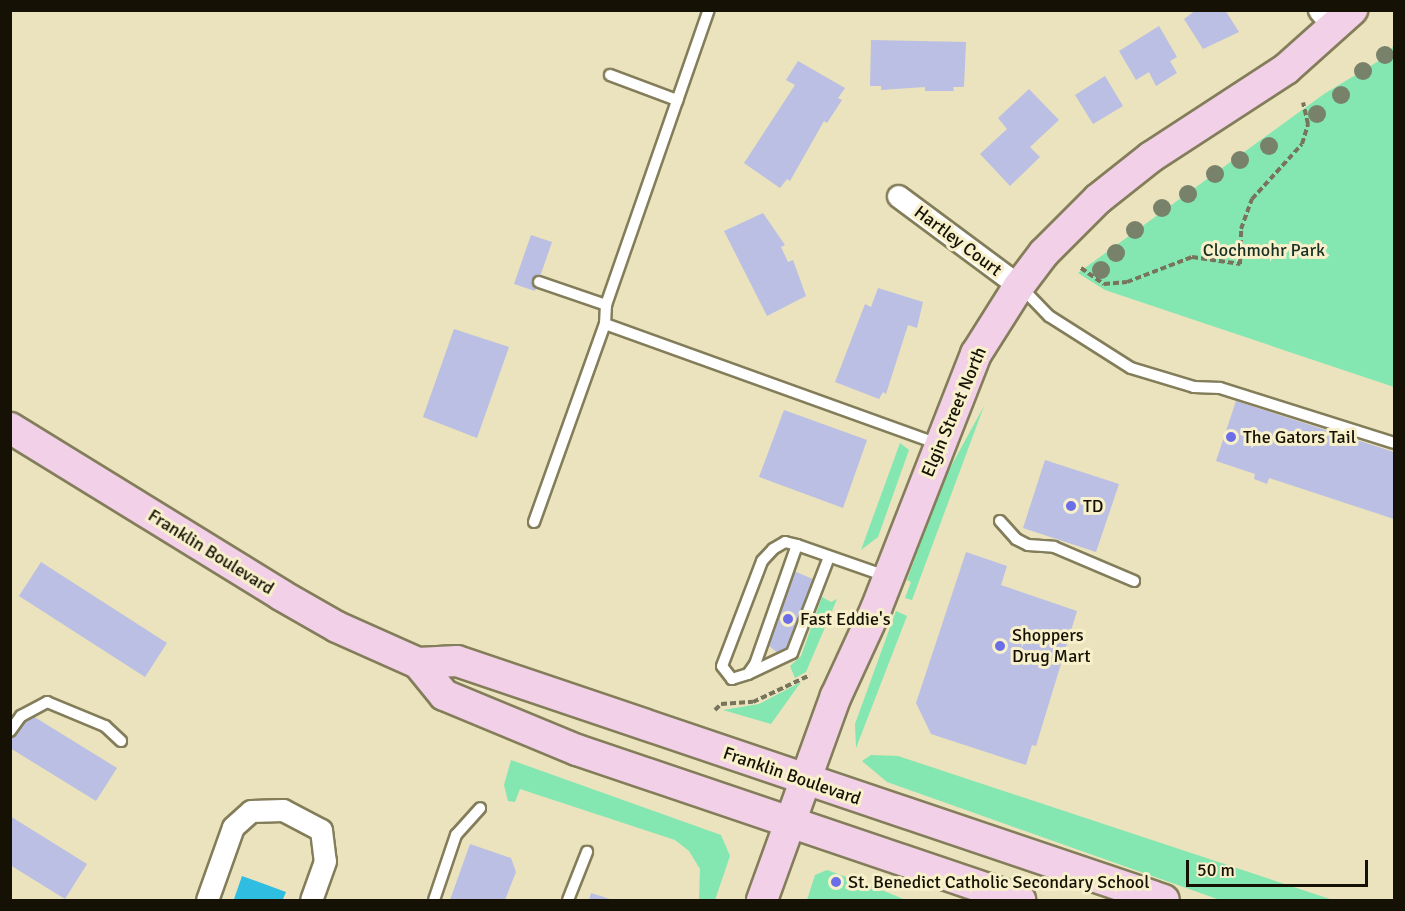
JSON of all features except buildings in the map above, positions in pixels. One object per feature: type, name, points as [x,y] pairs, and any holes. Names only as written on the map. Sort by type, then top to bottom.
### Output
[{"type":"main road","name":"Elgin Street North","points":[[762,900],[836,696],[889,577],[976,354],[1019,286],[1044,253],[1098,199],[1151,158],[1263,86],[1335,16]]},
{"type":"main road","name":"Franklin Boulevard","points":[[10,428],[281,595],[337,627],[418,663],[457,661],[806,781],[1164,900]]},
{"type":"main road","name":"Franklin Boulevard","points":[[418,663],[444,695],[577,750],[1020,900]]},
{"type":"street","name":"Hartley Court","points":[[898,196],[1019,286]]},
{"type":"street","points":[[207,900],[233,827],[251,811],[283,810],[321,830],[325,861],[310,900]]},
{"type":"lane","points":[[534,522],[605,324],[606,305],[709,10]]},
{"type":"lane","points":[[610,75],[677,100]]},
{"type":"lane","points":[[539,282],[606,305]]},
{"type":"lane","points":[[1019,286],[1049,316],[1131,368],[1194,387],[1220,388],[1395,443]]},
{"type":"lane","points":[[605,324],[939,444]]},
{"type":"lane","points":[[1000,521],[1016,539],[1028,545],[1054,547],[1096,561],[1134,581]]},
{"type":"lane","points":[[829,557],[792,653],[732,679],[722,666],[762,561],[785,542],[889,577]]},
{"type":"lane","points":[[748,674],[796,545]]},
{"type":"lane","points":[[10,731],[21,716],[47,702],[105,726],[121,741]]},
{"type":"lane","points":[[434,900],[456,834],[480,808]]},
{"type":"lane","points":[[568,900],[587,852]]},
{"type":"path","points":[[1081,268],[1104,284],[1127,282],[1192,257],[1240,264],[1241,229],[1252,199],[1302,144],[1308,124],[1303,103]]},
{"type":"path","points":[[715,710],[721,704],[753,702],[810,675]]},
{"type":"green space","name":"Clochmohr Park","points":[[1394,45],[1394,387],[1105,290],[1078,273],[1324,94],[1387,56]]},
{"type":"green space","points":[[984,406],[912,600],[905,598],[911,582],[907,580],[944,479]]},
{"type":"green space","points":[[900,443],[909,450],[878,537],[861,550]]},
{"type":"green space","points":[[822,597],[831,602],[837,599],[806,672],[795,678],[790,666],[801,656]]},
{"type":"green space","points":[[896,611],[907,616],[856,748],[855,724]]},
{"type":"green space","points":[[801,682],[771,724],[723,710],[759,704]]},
{"type":"green space","points":[[871,755],[898,756],[1333,900],[1220,900],[887,782],[862,761]]},
{"type":"green space","points":[[511,760],[721,835],[730,856],[715,900],[699,900],[700,869],[689,851],[675,840],[520,789],[515,802],[508,801],[504,785]]},
{"type":"green space","name":"St. Benedict Catholic Secondary School","points":[[827,870],[906,900],[807,900],[815,875]]},
{"type":"water","points":[[242,876],[286,892],[283,899],[286,900],[234,899]]},
{"type":"place","name":"The Gators Tail","points":[[1231,437]]},
{"type":"place","name":"TD","points":[[1071,506]]},
{"type":"place","name":"Fast Eddie's","points":[[788,619]]},
{"type":"place","name":"Shoppers Drug Mart","points":[[1000,646]]},
{"type":"place","name":"St. Benedict Catholic Secondary School","points":[[836,882]]}]
